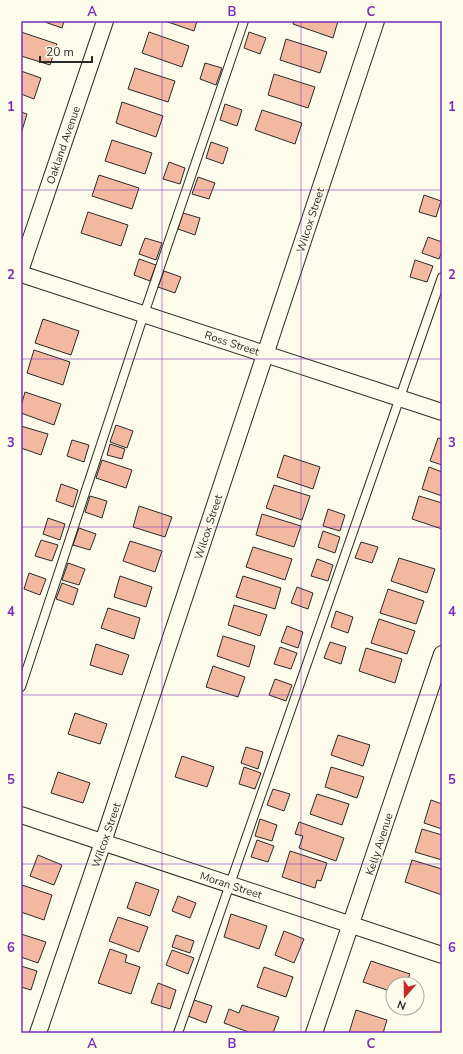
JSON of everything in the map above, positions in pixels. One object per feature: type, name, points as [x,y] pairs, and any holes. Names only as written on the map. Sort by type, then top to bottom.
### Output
[{"type":"street","name":"Oakland Avenue","points":[[21,268],[105,21]]},
{"type":"street","name":"Wilcox Street","points":[[38,1033],[376,21]]},
{"type":"street","name":"Ross Street","points":[[21,274],[442,412]]},
{"type":"street","name":"Kelly Avenue","points":[[314,1033],[442,654]]},
{"type":"street","name":"Moran Street","points":[[21,815],[442,954]]},
{"type":"lane","points":[[21,686],[144,314],[244,21]]},
{"type":"lane","points":[[178,1033],[442,277]]},
{"type":"building","points":[[42,21],[64,21],[62,28]]},
{"type":"building","points":[[165,21],[197,21],[194,31]]},
{"type":"building","points":[[294,21],[338,21],[333,38],[293,24]]},
{"type":"building","points":[[21,32],[57,44],[50,65],[21,56]]},
{"type":"building","points":[[149,32],[189,46],[182,67],[142,53]]},
{"type":"building","points":[[249,32],[266,38],[260,54],[244,48]]},
{"type":"building","points":[[286,39],[327,52],[320,73],[280,60]]},
{"type":"building","points":[[205,63],[222,68],[216,85],[200,79]]},
{"type":"building","points":[[135,68],[175,81],[168,102],[128,89]]},
{"type":"building","points":[[21,71],[41,78],[34,99],[21,94]]},
{"type":"building","points":[[274,74],[315,87],[308,108],[268,95]]},
{"type":"building","points":[[122,102],[163,116],[156,137],[116,123]]},
{"type":"building","points":[[225,104],[242,110],[237,126],[220,120]]},
{"type":"building","points":[[262,110],[302,123],[295,144],[255,130]]},
{"type":"building","points":[[21,112],[27,114],[21,134]]},
{"type":"building","points":[[112,140],[152,153],[145,174],[105,161]]},
{"type":"building","points":[[211,142],[228,148],[223,164],[206,158]]},
{"type":"building","points":[[169,162],[185,168],[180,184],[163,179]]},
{"type":"building","points":[[99,175],[139,188],[132,209],[92,196]]},
{"type":"building","points":[[198,177],[215,183],[209,199],[192,194]]},
{"type":"building","points":[[424,195],[441,201],[436,217],[419,212]]},
{"type":"building","points":[[88,212],[128,225],[121,246],[81,233]]},
{"type":"building","points":[[183,213],[200,218],[195,235],[178,229]]},
{"type":"building","points":[[428,237],[442,242],[442,251],[439,259],[422,253]]},
{"type":"building","points":[[145,238],[162,243],[156,260],[139,254]]},
{"type":"building","points":[[139,259],[156,265],[150,281],[134,275]]},
{"type":"building","points":[[415,260],[433,266],[427,282],[410,277]]},
{"type":"building","points":[[164,271],[181,277],[175,293],[158,287]]},
{"type":"building","points":[[43,319],[79,331],[71,355],[35,343]]},
{"type":"building","points":[[34,350],[70,362],[63,385],[27,373]]},
{"type":"building","points":[[25,392],[61,404],[54,425],[21,413],[21,406]]},
{"type":"building","points":[[116,425],[133,431],[127,448],[110,442]]},
{"type":"building","points":[[21,426],[48,434],[41,455],[21,448]]},
{"type":"building","points":[[438,438],[442,439],[442,465],[430,461]]},
{"type":"building","points":[[72,440],[89,445],[84,462],[67,456]]},
{"type":"building","points":[[110,444],[125,449],[122,459],[107,455]]},
{"type":"building","points":[[284,455],[320,467],[313,489],[277,477]]},
{"type":"building","points":[[102,460],[132,470],[126,488],[96,478]]},
{"type":"building","points":[[429,467],[442,472],[442,496],[422,489]]},
{"type":"building","points":[[61,484],[78,490],[73,507],[56,501]]},
{"type":"building","points":[[274,485],[310,496],[302,520],[266,508]]},
{"type":"building","points":[[90,496],[107,501],[102,518],[85,512]]},
{"type":"building","points":[[419,496],[442,503],[442,529],[412,519]]},
{"type":"building","points":[[139,506],[172,517],[165,537],[133,527]]},
{"type":"building","points":[[328,509],[345,515],[340,531],[323,526]]},
{"type":"building","points":[[262,514],[301,526],[294,547],[256,535]]},
{"type":"building","points":[[48,518],[65,524],[60,540],[43,534]]},
{"type":"building","points":[[79,528],[96,534],[90,550],[73,545]]},
{"type":"building","points":[[323,531],[340,537],[335,553],[318,547]]},
{"type":"building","points":[[41,540],[58,545],[52,561],[35,556]]},
{"type":"building","points":[[130,541],[162,551],[155,572],[123,561]]},
{"type":"building","points":[[361,542],[378,547],[372,563],[355,558]]},
{"type":"building","points":[[253,547],[292,559],[285,580],[246,567]]},
{"type":"building","points":[[399,558],[435,569],[427,593],[391,581]]},
{"type":"building","points":[[317,559],[333,565],[328,581],[311,576]]},
{"type":"building","points":[[68,563],[85,569],[79,585],[62,580]]},
{"type":"building","points":[[29,573],[46,579],[40,595],[24,589]]},
{"type":"building","points":[[120,576],[152,587],[146,607],[114,597]]},
{"type":"building","points":[[243,576],[281,588],[275,609],[236,597]]},
{"type":"building","points":[[62,583],[78,589],[73,605],[56,599]]},
{"type":"building","points":[[297,587],[313,593],[308,609],[291,603]]},
{"type":"building","points":[[388,589],[424,601],[416,624],[380,613]]},
{"type":"building","points":[[234,605],[267,615],[260,636],[228,625]]},
{"type":"building","points":[[108,608],[140,618],[134,639],[101,628]]},
{"type":"building","points":[[336,611],[353,617],[348,633],[331,627]]},
{"type":"building","points":[[379,619],[415,631],[407,654],[371,643]]},
{"type":"building","points":[[287,626],[303,632],[298,648],[281,642]]},
{"type":"building","points":[[223,636],[255,646],[249,667],[217,656]]},
{"type":"building","points":[[330,642],[346,647],[341,664],[324,658]]},
{"type":"building","points":[[96,644],[129,655],[122,675],[90,665]]},
{"type":"building","points":[[280,647],[297,653],[291,669],[274,664]]},
{"type":"building","points":[[366,648],[402,659],[395,683],[359,671]]},
{"type":"building","points":[[213,666],[245,677],[238,697],[206,687]]},
{"type":"building","points":[[275,679],[292,685],[286,701],[269,695]]},
{"type":"building","points":[[75,713],[107,724],[100,744],[68,734]]},
{"type":"building","points":[[338,735],[370,745],[363,766],[331,755]]},
{"type":"building","points":[[246,747],[263,752],[258,769],[241,763]]},
{"type":"building","points":[[182,756],[214,767],[207,787],[175,777]]},
{"type":"building","points":[[244,767],[261,773],[255,789],[239,784]]},
{"type":"building","points":[[331,767],[364,777],[357,798],[325,787]]},
{"type":"building","points":[[58,772],[90,783],[83,803],[51,793]]},
{"type":"building","points":[[273,789],[290,794],[284,811],[267,805]]},
{"type":"building","points":[[317,794],[349,804],[342,825],[310,814]]},
{"type":"building","points":[[431,800],[442,804],[442,829],[424,823]]},
{"type":"building","points":[[260,819],[277,825],[272,841],[255,836]]},
{"type":"building","points":[[299,822],[344,838],[336,861],[299,848],[303,836],[295,834]]},
{"type":"building","points":[[422,829],[442,835],[442,860],[415,852]]},
{"type":"building","points":[[257,840],[274,846],[268,862],[251,857]]},
{"type":"building","points":[[290,851],[327,863],[321,881],[317,880],[315,888],[282,877]]},
{"type":"building","points":[[38,855],[62,865],[54,885],[30,876]]},
{"type":"building","points":[[412,860],[442,869],[442,895],[405,882]]},
{"type":"building","points":[[136,882],[159,890],[150,916],[127,908]]},
{"type":"building","points":[[22,885],[52,895],[44,920],[21,912]]},
{"type":"building","points":[[178,896],[196,903],[190,918],[172,911]]},
{"type":"building","points":[[231,914],[267,926],[259,949],[224,937]]},
{"type":"building","points":[[118,917],[148,927],[139,952],[109,941]]},
{"type":"building","points":[[284,931],[304,939],[294,963],[275,955]]},
{"type":"building","points":[[21,934],[46,942],[38,963],[21,957]]},
{"type":"building","points":[[176,935],[194,941],[190,953],[172,947]]},
{"type":"building","points":[[110,949],[127,955],[125,962],[140,967],[131,994],[98,983]]},
{"type":"building","points":[[172,950],[194,958],[188,974],[166,965]]},
{"type":"building","points":[[371,961],[410,974],[409,976],[385,976],[385,989],[363,982]]},
{"type":"building","points":[[21,966],[37,971],[31,990],[21,987]]},
{"type":"building","points":[[264,967],[293,977],[286,997],[257,987]]},
{"type":"building","points":[[158,983],[176,990],[170,1009],[151,1003]]},
{"type":"building","points":[[194,1000],[212,1006],[206,1023],[188,1016]]},
{"type":"building","points":[[242,1005],[279,1017],[273,1033],[251,1033],[224,1023],[229,1009],[239,1013]]},
{"type":"building","points":[[356,1010],[387,1020],[383,1033],[349,1033]]}]
